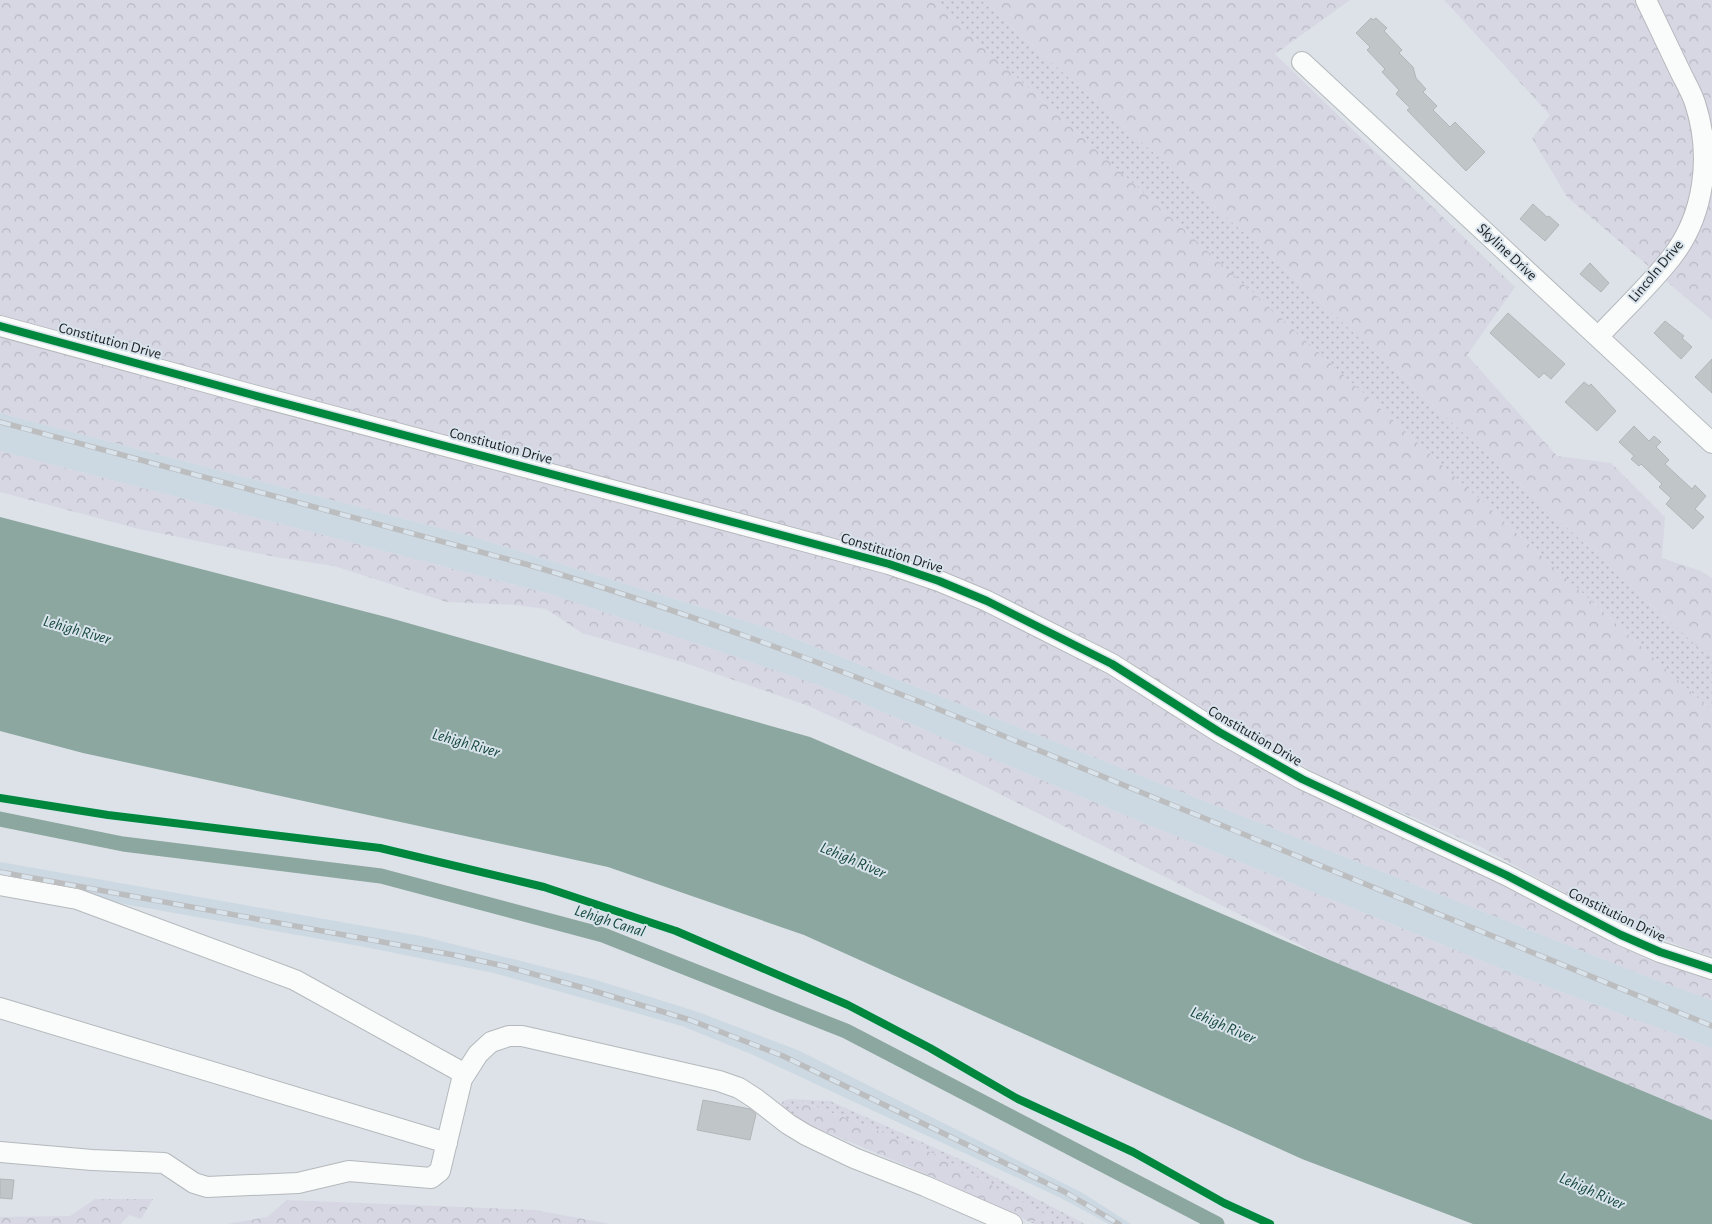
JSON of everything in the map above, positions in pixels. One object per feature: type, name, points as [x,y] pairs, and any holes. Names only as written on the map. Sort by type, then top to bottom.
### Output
[{"type":"street","name":"Lincoln Drive","points":[[1598,337],[1671,258],[1686,236],[1697,208],[1705,173],[1703,129],[1695,103],[1646,0]]},
{"type":"street","name":"Skyline Drive","points":[[1302,62],[1712,443]]},
{"type":"street","name":"Constitution Drive","points":[[0,326],[889,564],[939,581],[987,601],[1112,664],[1227,737],[1335,796],[1506,875],[1621,935],[1660,952],[1712,970]]},
{"type":"street","points":[[0,885],[77,899],[295,980],[465,1074]]},
{"type":"street","points":[[0,1008],[447,1143]]},
{"type":"street","points":[[0,1152],[92,1160],[164,1163],[194,1183],[206,1187],[298,1183],[349,1170],[431,1178],[440,1171],[462,1079],[465,1074],[478,1054],[491,1042],[509,1036],[522,1036],[719,1081],[744,1091],[806,1135],[854,1158],[925,1186],[1012,1224]]},
{"type":"shaded area","points":[[0,413],[474,537],[766,627],[1648,977],[1712,1000],[1712,1048],[1524,978],[1124,815],[824,687],[553,595],[0,451]]},
{"type":"shaded area","points":[[0,862],[421,936],[596,980],[698,1012],[800,1051],[1081,1192],[1131,1224],[1109,1224],[1061,1198],[751,1054],[682,1026],[494,973],[365,947],[0,882]]},
{"type":"green space","points":[[0,0],[932,0],[1712,711],[1712,956],[1693,951],[1611,918],[1481,847],[1333,782],[1247,736],[1095,643],[970,582],[771,523],[186,368],[0,315]]},
{"type":"green space","points":[[932,0],[981,0],[1250,238],[1712,660],[1712,711]]},
{"type":"green space","points":[[981,0],[1350,0],[1275,54],[1515,287],[1467,355],[1557,456],[1611,463],[1665,517],[1662,558],[1701,571],[1712,578],[1712,660],[1250,238]]},
{"type":"green space","points":[[1444,0],[1712,0],[1712,320],[1567,197],[1532,138],[1550,115]]},
{"type":"green space","points":[[0,334],[690,518],[936,587],[1100,669],[1208,735],[1482,873],[1622,948],[1712,976],[1712,1000],[1648,977],[766,627],[474,537],[0,413]]},
{"type":"green space","points":[[0,451],[553,595],[824,687],[1124,815],[1524,978],[1712,1048],[1712,1120],[1332,961],[968,778],[806,705],[685,663],[582,633],[546,609],[516,605],[447,602],[334,566],[281,558],[139,529],[0,492]]},
{"type":"green space","points":[[789,1099],[830,1101],[964,1161],[1085,1224],[1036,1224],[1030,1222],[1051,1218],[935,1154],[854,1121],[800,1101],[798,1120],[782,1109],[783,1101]]},
{"type":"green space","points":[[799,1101],[935,1154],[1052,1218],[1030,1222],[935,1178],[798,1120]]},
{"type":"green space","points":[[95,1199],[153,1199],[141,1219],[129,1215],[121,1224],[0,1224],[0,1217],[70,1216]]},
{"type":"green space","points":[[287,1200],[535,1210],[610,1224],[227,1224],[267,1217]]},
{"type":"water","name":"Lehigh River","points":[[0,517],[390,618],[810,737],[1332,961],[1712,1120],[1712,1224],[1473,1224],[1302,1159],[804,935],[608,867],[83,753],[0,731]]},
{"type":"building","points":[[1371,18],[1373,20],[1376,18],[1387,28],[1384,31],[1402,50],[1399,53],[1413,67],[1416,78],[1426,89],[1423,92],[1437,106],[1433,110],[1450,127],[1455,122],[1485,152],[1466,171],[1407,110],[1410,108],[1396,94],[1399,90],[1382,72],[1385,69],[1367,50],[1370,47],[1356,33]]},
{"type":"building","points":[[1533,204],[1559,225],[1545,241],[1520,219]]},
{"type":"building","points":[[1590,263],[1609,283],[1601,292],[1580,274]]},
{"type":"building","points":[[1508,313],[1565,364],[1551,379],[1544,373],[1539,378],[1490,333]]},
{"type":"building","points":[[1665,321],[1684,336],[1682,338],[1692,347],[1681,359],[1654,333]]},
{"type":"building","points":[[1712,359],[1712,393],[1695,377]]},
{"type":"building","points":[[1584,382],[1589,386],[1591,384],[1616,411],[1597,431],[1565,402]]},
{"type":"building","points":[[1634,426],[1649,441],[1654,436],[1661,442],[1656,447],[1669,460],[1665,464],[1692,489],[1695,485],[1706,496],[1695,509],[1704,517],[1693,529],[1666,504],[1671,498],[1659,487],[1662,484],[1641,464],[1639,466],[1631,459],[1634,456],[1619,442]]},
{"type":"building","points":[[703,1100],[750,1109],[756,1114],[750,1140],[697,1130]]},
{"type":"building","points":[[0,1179],[14,1180],[12,1199],[0,1198]]},
{"type":"waterway","name":"Lehigh Canal","points":[[0,819],[123,844],[381,876],[603,935],[846,1031],[1217,1224]]},
{"type":"railway","points":[[0,422],[529,565],[630,596],[730,630],[928,705],[1712,1026]]},
{"type":"railway","points":[[0,872],[454,955],[504,966],[584,988],[690,1020],[783,1056],[1065,1192],[1119,1224]]},
{"type":"cycle path","points":[[0,326],[889,564],[939,581],[987,601],[1112,664],[1219,732],[1302,779],[1506,875],[1621,935],[1660,952],[1712,969]]},
{"type":"cycle path","points":[[0,798],[108,815],[380,848],[544,887],[676,931],[848,1005],[930,1048],[1018,1099],[1133,1152],[1224,1203],[1270,1224]]}]
